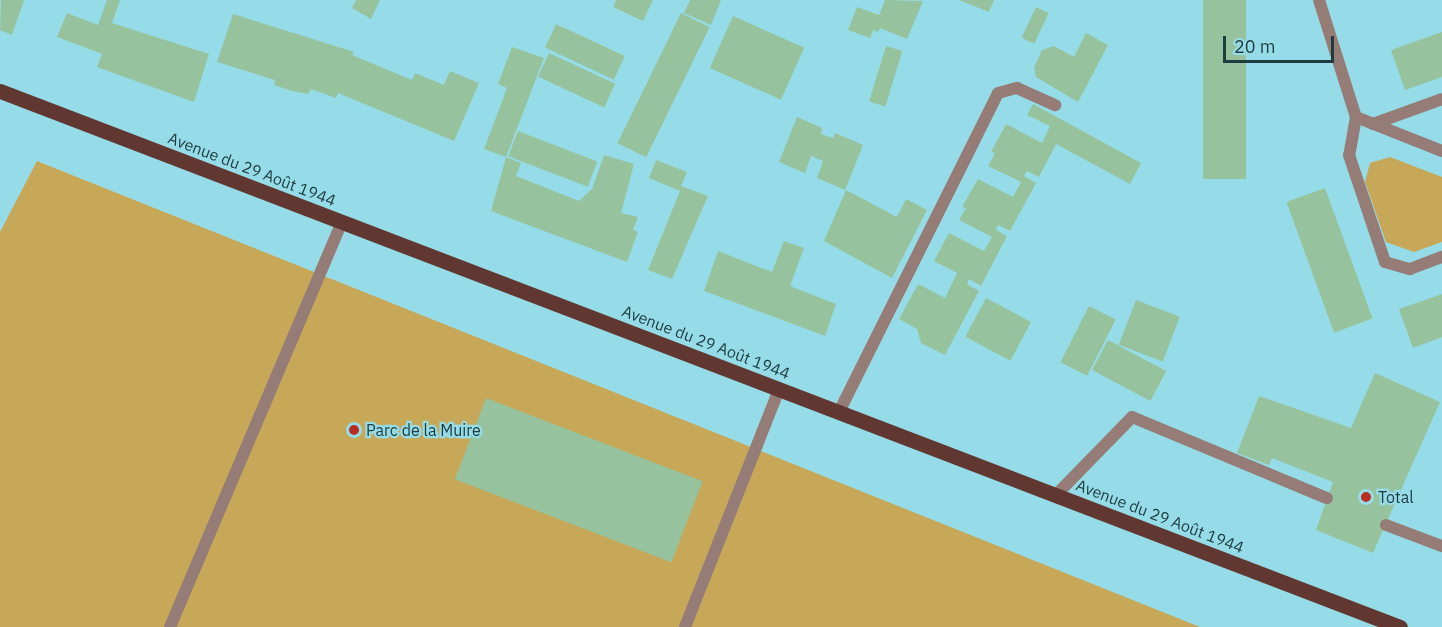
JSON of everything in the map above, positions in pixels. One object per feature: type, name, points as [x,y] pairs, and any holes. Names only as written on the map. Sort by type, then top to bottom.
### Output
[{"type":"main road","name":"Avenue du 29 Août 1944","points":[[0,92],[1400,627]]},
{"type":"street","points":[[1319,0],[1356,117],[1349,155],[1385,262],[1410,269],[1442,257]]},
{"type":"street","points":[[839,412],[998,93],[1017,88],[1055,105]]},
{"type":"street","points":[[1373,124],[1442,99]]},
{"type":"street","points":[[1356,117],[1442,152]]},
{"type":"street","points":[[170,627],[342,222]]},
{"type":"street","points":[[686,627],[779,390]]},
{"type":"street","points":[[1056,495],[1132,417],[1327,498]]},
{"type":"street","points":[[1386,525],[1442,546]]},
{"type":"shaded area","points":[[1390,157],[1442,177],[1442,242],[1414,252],[1386,242],[1365,182],[1370,163]]},
{"type":"shaded area","name":"Parc de la Muire","points":[[37,161],[1200,627],[0,627],[0,232]]},
{"type":"building","points":[[1,0],[24,0],[12,35],[0,30]]},
{"type":"building","points":[[107,0],[120,0],[112,23],[209,54],[194,102],[97,67],[102,54],[57,37],[67,13],[98,25]]},
{"type":"building","points":[[356,0],[380,0],[371,19],[352,8]]},
{"type":"building","points":[[616,0],[653,0],[643,21],[613,7]]},
{"type":"building","points":[[690,0],[721,0],[711,25],[684,13]]},
{"type":"building","points":[[885,0],[923,1],[907,39],[880,28],[878,32],[873,30],[870,38],[848,30],[857,7],[879,15]]},
{"type":"building","points":[[959,0],[994,0],[989,12]]},
{"type":"building","points":[[1203,0],[1246,0],[1246,179],[1203,179]]},
{"type":"building","points":[[1036,7],[1049,13],[1034,44],[1022,38]]},
{"type":"building","points":[[681,13],[710,27],[646,157],[617,143]]},
{"type":"building","points":[[233,14],[354,52],[352,55],[412,80],[415,73],[444,85],[450,71],[479,83],[454,141],[338,93],[336,98],[311,89],[308,94],[292,91],[274,85],[275,80],[217,62]]},
{"type":"building","points":[[733,16],[804,48],[781,100],[710,68]]},
{"type":"building","points":[[556,24],[625,56],[614,80],[545,48]]},
{"type":"building","points":[[1442,32],[1442,77],[1405,90],[1391,50]]},
{"type":"building","points":[[1086,33],[1108,45],[1078,102],[1036,77],[1034,68],[1042,50],[1054,46],[1074,57]]},
{"type":"building","points":[[886,46],[902,51],[885,106],[869,101]]},
{"type":"building","points":[[512,47],[544,58],[506,157],[484,149],[507,88],[498,84]]},
{"type":"building","points":[[549,53],[615,84],[604,107],[538,77]]},
{"type":"building","points":[[1033,104],[1141,163],[1130,184],[1056,144],[1039,177],[1027,171],[1024,176],[1036,183],[1010,231],[998,225],[996,230],[1007,236],[981,286],[969,279],[967,284],[979,291],[945,355],[921,343],[917,329],[899,319],[918,284],[945,298],[957,273],[934,261],[949,233],[984,251],[992,237],[959,220],[966,208],[962,207],[978,179],[1013,197],[1021,182],[988,166],[995,153],[991,152],[1006,124],[1042,143],[1050,126],[1027,115]]},
{"type":"building","points":[[797,117],[822,128],[821,134],[833,138],[835,133],[863,145],[845,190],[817,178],[823,161],[811,156],[805,173],[779,162]]},
{"type":"building","points":[[518,131],[597,161],[588,187],[508,156]]},
{"type":"building","points":[[604,155],[634,164],[621,213],[638,217],[633,230],[638,232],[627,262],[491,211],[506,157],[521,163],[516,176],[579,201],[592,189]]},
{"type":"building","points":[[656,160],[687,172],[681,186],[708,196],[672,279],[648,270],[680,191],[649,178]]},
{"type":"building","points":[[1325,188],[1373,319],[1334,333],[1286,202]]},
{"type":"building","points":[[846,190],[897,217],[906,199],[927,210],[892,278],[824,241]]},
{"type":"building","points":[[784,241],[804,248],[790,286],[836,304],[825,336],[704,291],[718,251],[772,272]]},
{"type":"building","points":[[1442,294],[1442,337],[1413,348],[1399,309]]},
{"type":"building","points":[[986,298],[1031,322],[1010,361],[965,337]]},
{"type":"building","points":[[1136,300],[1180,317],[1163,362],[1119,345]]},
{"type":"building","points":[[1089,306],[1116,320],[1087,376],[1060,362]]},
{"type":"building","points":[[1108,340],[1166,371],[1150,401],[1092,370]]},
{"type":"building","points":[[1375,373],[1440,402],[1373,553],[1316,530],[1333,482],[1272,458],[1269,465],[1237,453],[1259,396],[1351,428]]},
{"type":"building","points":[[486,398],[703,481],[671,562],[455,479]]},
{"type":"place","name":"Parc de la Muire","points":[[354,430]]},
{"type":"place","name":"Total","points":[[1366,497]]}]
